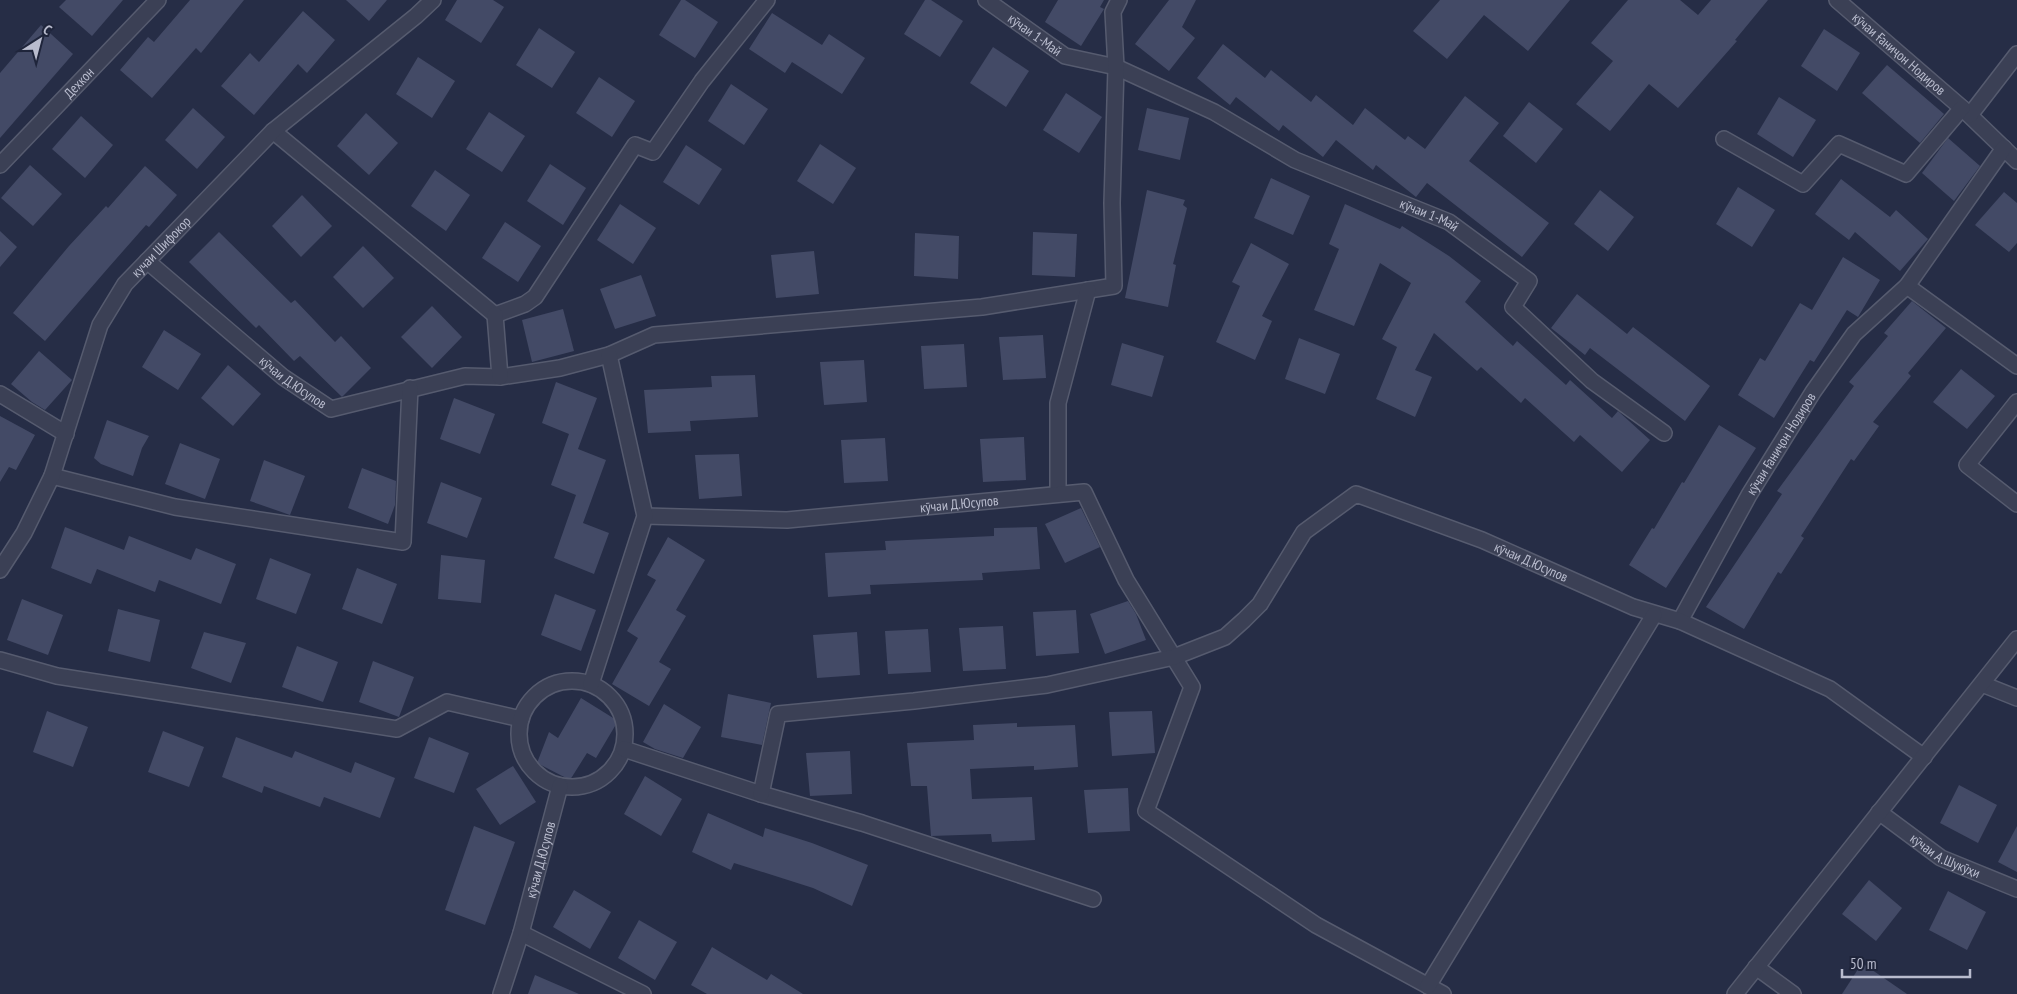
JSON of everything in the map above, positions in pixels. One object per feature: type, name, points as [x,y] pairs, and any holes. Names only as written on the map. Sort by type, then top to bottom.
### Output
[{"type":"street","name":"Дехкон","points":[[0,165],[158,0]]},
{"type":"street","name":"кучаи Шифокор","points":[[0,570],[24,533],[52,476],[100,325],[125,284],[273,131],[416,16],[433,0]]},
{"type":"street","points":[[495,315],[525,304],[535,297],[635,145],[653,152],[702,81],[765,0]]},
{"type":"street","name":"кӯчаи 1-Май","points":[[986,0],[1065,56],[1116,67],[1214,112],[1295,160],[1449,222],[1529,281],[1513,307],[1592,381],[1664,433]]},
{"type":"street","points":[[1116,67],[1113,12],[1119,0]]},
{"type":"street","name":"кӯчаи Ғаниҷон Нодиров","points":[[1836,0],[1966,111],[2017,161]]},
{"type":"street","points":[[1724,139],[1803,184],[1839,144],[1906,174],[2017,54]]},
{"type":"street","name":"кӯчаи Д.Юсупов","points":[[147,261],[283,377],[331,409],[410,388],[466,376],[500,377],[560,368],[608,354],[654,335],[982,307],[1114,286],[1112,203],[1116,67]]},
{"type":"street","points":[[273,131],[495,315],[500,377]]},
{"type":"street","name":"кӯчаи Ғаниҷон Нодиров","points":[[1680,622],[1749,496],[1813,392],[1854,334],[1908,286],[2004,148]]},
{"type":"street","points":[[1908,286],[2017,366]]},
{"type":"street","points":[[1058,494],[1058,403],[1088,290]]},
{"type":"street","points":[[591,684],[645,516],[608,354]]},
{"type":"street","points":[[52,476],[176,507],[403,542],[410,388]]},
{"type":"street","points":[[0,394],[66,434]]},
{"type":"street","points":[[2017,402],[1967,465],[2017,504]]},
{"type":"street","name":"кӯчаи Д.Юсупов","points":[[645,516],[787,520],[1084,492],[1126,580],[1174,656]]},
{"type":"street","name":"кӯчаи Д.Юсупов","points":[[761,794],[778,714],[914,701],[1048,685],[1174,656],[1225,637],[1260,604],[1304,532],[1356,494],[1482,540],[1654,615],[1680,622],[1830,689],[1924,757]]},
{"type":"street","points":[[1428,986],[1654,615]]},
{"type":"street","points":[[1735,994],[2017,639]]},
{"type":"street","points":[[1174,656],[1192,687],[1146,811],[1316,925],[1443,994]]},
{"type":"street","points":[[0,660],[56,676],[397,729],[446,702],[521,719]]},
{"type":"street","points":[[569,680],[591,684],[608,694],[620,710],[626,729],[624,749],[615,767],[600,780],[580,787],[560,786],[540,777],[526,761],[519,740],[521,719],[531,700],[548,686],[569,680]]},
{"type":"street","points":[[1982,684],[2017,698]]},
{"type":"street","points":[[624,749],[761,794],[862,823],[1093,899]]},
{"type":"street","name":"кӯчаи Д.Юсупов","points":[[501,994],[521,933],[560,786]]},
{"type":"street","name":"кӯчаи А.Шукӯҳи","points":[[1879,812],[1941,858],[2017,889]]},
{"type":"street","points":[[521,933],[643,994]]},
{"type":"street","points":[[1756,967],[1793,994]]},
{"type":"building","points":[[66,0],[123,0],[92,36],[59,7]]},
{"type":"building","points":[[190,0],[244,0],[201,53],[196,48],[152,98],[120,70],[148,37],[154,42]]},
{"type":"building","points":[[346,0],[387,0],[369,21]]},
{"type":"building","points":[[457,0],[493,0],[504,7],[481,43],[445,20]]},
{"type":"building","points":[[681,0],[685,0],[718,22],[695,58],[659,35]]},
{"type":"building","points":[[925,0],[931,0],[963,21],[940,57],[904,34]]},
{"type":"building","points":[[1058,0],[1104,0],[1100,7],[1104,9],[1081,46],[1045,22]]},
{"type":"building","points":[[1169,0],[1196,0],[1182,27],[1195,38],[1169,71],[1135,44]]},
{"type":"building","points":[[1440,0],[1570,0],[1528,51],[1484,15],[1447,59],[1413,31]]},
{"type":"building","points":[[1628,0],[1680,0],[1698,15],[1711,0],[1768,0],[1735,40],[1737,41],[1678,108],[1649,84],[1610,131],[1576,104],[1613,61],[1591,43]]},
{"type":"building","points":[[303,11],[335,40],[307,73],[298,64],[254,115],[221,86],[250,53],[259,62]]},
{"type":"building","points":[[772,13],[822,45],[829,34],[865,58],[842,94],[792,62],[785,73],[749,49]]},
{"type":"building","points":[[41,25],[73,54],[0,138],[0,73]]},
{"type":"building","points":[[539,28],[575,52],[552,88],[516,65]]},
{"type":"building","points":[[1824,29],[1860,53],[1837,91],[1801,66]]},
{"type":"building","points":[[1223,44],[1265,78],[1271,70],[1311,102],[1316,95],[1353,125],[1365,108],[1405,140],[1408,136],[1425,149],[1465,96],[1499,123],[1469,161],[1549,223],[1522,257],[1427,183],[1416,197],[1376,165],[1373,170],[1336,140],[1323,157],[1283,125],[1279,131],[1236,97],[1230,105],[1197,78]]},
{"type":"building","points":[[993,47],[1029,71],[1006,107],[970,83]]},
{"type":"building","points":[[418,57],[455,81],[432,118],[396,94]]},
{"type":"building","points":[[1887,65],[1944,114],[1920,143],[1862,93]]},
{"type":"building","points":[[599,77],[635,101],[612,137],[576,113]]},
{"type":"building","points":[[731,84],[768,109],[744,145],[708,121]]},
{"type":"building","points":[[1066,93],[1102,117],[1079,153],[1043,130]]},
{"type":"building","points":[[1779,97],[1816,120],[1793,157],[1757,134]]},
{"type":"building","points":[[1529,102],[1563,129],[1536,163],[1503,136]]},
{"type":"building","points":[[193,108],[225,137],[197,169],[165,140]]},
{"type":"building","points":[[1147,108],[1189,118],[1180,160],[1138,150]]},
{"type":"building","points":[[489,112],[525,136],[502,172],[466,149]]},
{"type":"building","points":[[366,113],[398,143],[369,175],[337,146]]},
{"type":"building","points":[[81,116],[113,145],[85,178],[52,149]]},
{"type":"building","points":[[1948,138],[1980,166],[1954,201],[1922,173]]},
{"type":"building","points":[[820,144],[856,168],[833,204],[797,181]]},
{"type":"building","points":[[686,145],[722,169],[699,205],[663,182]]},
{"type":"building","points":[[550,164],[586,188],[563,225],[527,201]]},
{"type":"building","points":[[30,165],[62,194],[33,226],[1,198]]},
{"type":"building","points":[[145,166],[177,195],[149,227],[146,225],[45,341],[13,313],[69,246],[106,206],[108,208]]},
{"type":"building","points":[[435,170],[470,195],[446,231],[411,206]]},
{"type":"building","points":[[1271,178],[1310,196],[1293,235],[1254,218]]},
{"type":"building","points":[[1841,179],[1890,217],[1896,210],[1928,239],[1900,271],[1855,232],[1849,240],[1815,214]]},
{"type":"building","points":[[1738,187],[1775,210],[1752,247],[1716,224]]},
{"type":"building","points":[[1147,190],[1185,200],[1183,205],[1187,208],[1173,264],[1176,265],[1168,307],[1125,298]]},
{"type":"building","points":[[1600,190],[1634,217],[1608,251],[1574,224]]},
{"type":"building","points":[[2004,192],[2017,203],[2017,243],[2009,252],[1975,225]]},
{"type":"building","points":[[302,195],[332,226],[301,257],[272,226]]},
{"type":"building","points":[[620,204],[656,228],[633,264],[597,240]]},
{"type":"building","points":[[1345,204],[1400,229],[1402,226],[1449,256],[1481,281],[1465,302],[1513,346],[1517,341],[1566,385],[1570,380],[1612,418],[1618,411],[1650,440],[1622,472],[1580,435],[1574,442],[1525,398],[1521,403],[1481,367],[1477,371],[1434,333],[1415,370],[1432,377],[1415,417],[1376,399],[1397,347],[1382,339],[1411,283],[1380,263],[1354,326],[1314,310],[1339,249],[1329,244]]},
{"type":"building","points":[[505,222],[541,246],[518,282],[482,258]]},
{"type":"building","points":[[0,231],[17,247],[0,267]]},
{"type":"building","points":[[219,232],[291,303],[295,300],[335,342],[341,336],[371,368],[342,397],[300,356],[294,361],[259,325],[256,328],[189,262]]},
{"type":"building","points":[[1033,232],[1077,234],[1075,277],[1032,275]]},
{"type":"building","points":[[915,233],[959,236],[958,279],[914,276]]},
{"type":"building","points":[[1251,243],[1289,264],[1262,316],[1272,321],[1255,360],[1216,342],[1240,286],[1232,282]]},
{"type":"building","points":[[363,246],[394,278],[363,308],[333,277]]},
{"type":"building","points":[[814,251],[819,294],[776,298],[771,255]]},
{"type":"building","points":[[1843,257],[1880,280],[1858,317],[1847,310],[1814,362],[1810,360],[1774,418],[1738,395],[1760,358],[1765,361],[1800,303],[1812,310]]},
{"type":"building","points":[[641,275],[656,316],[615,329],[600,289]]},
{"type":"building","points":[[1577,294],[1627,334],[1633,327],[1710,386],[1685,421],[1590,348],[1585,355],[1551,328]]},
{"type":"building","points":[[1912,301],[1946,328],[1908,373],[1911,376],[1873,422],[1879,426],[1854,461],[1851,459],[1801,536],[1804,538],[1781,574],[1778,572],[1744,629],[1706,607],[1782,494],[1777,491],[1854,386],[1849,382],[1888,336],[1884,333]]},
{"type":"building","points":[[432,306],[462,337],[432,368],[401,337]]},
{"type":"building","points":[[563,309],[574,351],[532,362],[522,320]]},
{"type":"building","points":[[164,330],[201,354],[178,390],[142,367]]},
{"type":"building","points":[[1043,335],[1046,378],[1003,380],[999,337]]},
{"type":"building","points":[[1299,338],[1340,354],[1325,394],[1285,379]]},
{"type":"building","points":[[1122,343],[1164,356],[1152,397],[1111,385]]},
{"type":"building","points":[[964,344],[967,387],[924,389],[921,346]]},
{"type":"building","points":[[39,351],[72,380],[45,410],[32,402],[11,384]]},
{"type":"building","points":[[864,360],[867,402],[824,405],[820,362]]},
{"type":"building","points":[[228,365],[261,394],[233,426],[201,398]]},
{"type":"building","points":[[1961,369],[1995,396],[1967,429],[1933,402]]},
{"type":"building","points":[[755,375],[758,417],[690,421],[691,431],[648,433],[644,390],[712,387],[711,376]]},
{"type":"building","points":[[556,382],[597,398],[578,449],[606,460],[583,523],[609,533],[594,574],[554,558],[576,495],[551,485],[569,434],[542,423]]},
{"type":"building","points":[[454,398],[495,414],[480,454],[440,439]]},
{"type":"building","points":[[0,416],[35,435],[16,470],[9,467],[0,482]]},
{"type":"building","points":[[107,420],[149,436],[142,448],[133,476],[101,464],[94,458]]},
{"type":"building","points":[[1719,425],[1756,448],[1666,588],[1629,565],[1652,528],[1654,529],[1682,482],[1684,483]]},
{"type":"building","points":[[1024,437],[1026,480],[983,482],[980,439]]},
{"type":"building","points":[[885,438],[888,481],[844,483],[841,440]]},
{"type":"building","points":[[180,443],[220,459],[205,499],[165,484]]},
{"type":"building","points":[[739,454],[742,496],[699,499],[695,455]]},
{"type":"building","points":[[264,460],[305,476],[290,515],[250,501]]},
{"type":"building","points":[[362,468],[396,481],[395,505],[388,524],[348,508]]},
{"type":"building","points":[[441,482],[482,498],[467,538],[427,523]]},
{"type":"building","points":[[1081,508],[1100,547],[1065,563],[1045,524]]},
{"type":"building","points":[[65,527],[124,550],[129,536],[191,560],[196,548],[236,564],[221,604],[159,580],[155,592],[97,569],[91,584],[51,568]]},
{"type":"building","points":[[1037,527],[1040,569],[982,573],[983,580],[870,585],[871,594],[828,597],[825,553],[886,550],[885,541],[994,536],[994,528]]},
{"type":"building","points":[[668,537],[705,560],[676,610],[686,616],[659,662],[671,669],[649,706],[612,684],[638,638],[627,631],[656,580],[647,575]]},
{"type":"building","points":[[441,555],[485,560],[481,603],[438,599]]},
{"type":"building","points":[[270,558],[311,574],[296,614],[256,599]]},
{"type":"building","points":[[357,568],[397,584],[382,624],[342,609]]},
{"type":"building","points":[[555,594],[596,610],[581,651],[541,635]]},
{"type":"building","points":[[22,599],[63,615],[48,655],[7,640]]},
{"type":"building","points":[[1128,601],[1136,614],[1146,640],[1105,654],[1090,614]]},
{"type":"building","points":[[118,609],[160,620],[150,662],[108,651]]},
{"type":"building","points":[[1076,610],[1079,653],[1036,656],[1033,612]]},
{"type":"building","points":[[1003,626],[1006,669],[963,671],[959,628]]},
{"type":"building","points":[[928,629],[931,672],[888,674],[885,631]]},
{"type":"building","points":[[204,632],[246,643],[231,683],[191,668]]},
{"type":"building","points":[[857,632],[860,675],[817,678],[813,635]]},
{"type":"building","points":[[297,646],[338,662],[323,702],[282,687]]},
{"type":"building","points":[[373,661],[414,677],[399,717],[359,702]]},
{"type":"building","points":[[728,694],[771,703],[762,745],[721,737]]},
{"type":"building","points":[[581,698],[618,721],[596,758],[587,753],[570,780],[537,763],[549,732],[558,738]]},
{"type":"building","points":[[664,704],[701,727],[683,758],[655,749],[643,742]]},
{"type":"building","points":[[47,711],[88,727],[73,767],[33,752]]},
{"type":"building","points":[[1152,711],[1155,753],[1112,756],[1109,712]]},
{"type":"building","points":[[1017,723],[1017,727],[1075,725],[1078,767],[1034,770],[1034,766],[970,769],[972,799],[1032,797],[1035,840],[992,842],[991,834],[931,836],[927,786],[911,786],[907,743],[974,740],[973,725]]},
{"type":"building","points":[[163,731],[204,747],[189,787],[148,772]]},
{"type":"building","points":[[236,737],[292,758],[295,751],[351,773],[355,762],[395,778],[380,818],[324,797],[320,807],[264,786],[262,793],[222,777]]},
{"type":"building","points":[[429,737],[469,753],[454,793],[414,778]]},
{"type":"building","points":[[850,751],[852,794],[810,796],[806,753]]},
{"type":"building","points":[[513,766],[536,802],[500,825],[476,789]]},
{"type":"building","points":[[645,776],[682,799],[661,836],[624,814]]},
{"type":"building","points":[[1959,785],[1997,805],[1978,843],[1940,823]]},
{"type":"building","points":[[1128,788],[1130,831],[1088,833],[1084,790]]},
{"type":"building","points":[[708,813],[763,837],[765,828],[812,843],[868,865],[852,906],[813,888],[734,863],[731,870],[692,852]]},
{"type":"building","points":[[474,826],[515,842],[485,925],[445,910]]},
{"type":"building","points":[[2017,826],[2017,872],[1998,862]]},
{"type":"building","points":[[1869,880],[1902,908],[1876,941],[1842,914]]},
{"type":"building","points":[[574,890],[611,912],[590,949],[553,927]]},
{"type":"building","points":[[1948,891],[1986,912],[1967,950],[1929,930]]},
{"type":"building","points":[[639,920],[677,942],[655,980],[618,958]]},
{"type":"building","points":[[712,947],[767,980],[771,974],[803,994],[707,994],[691,985]]},
{"type":"building","points":[[1862,963],[1878,974],[1907,994],[1842,994]]},
{"type":"building","points":[[535,975],[579,994],[528,994]]}]
